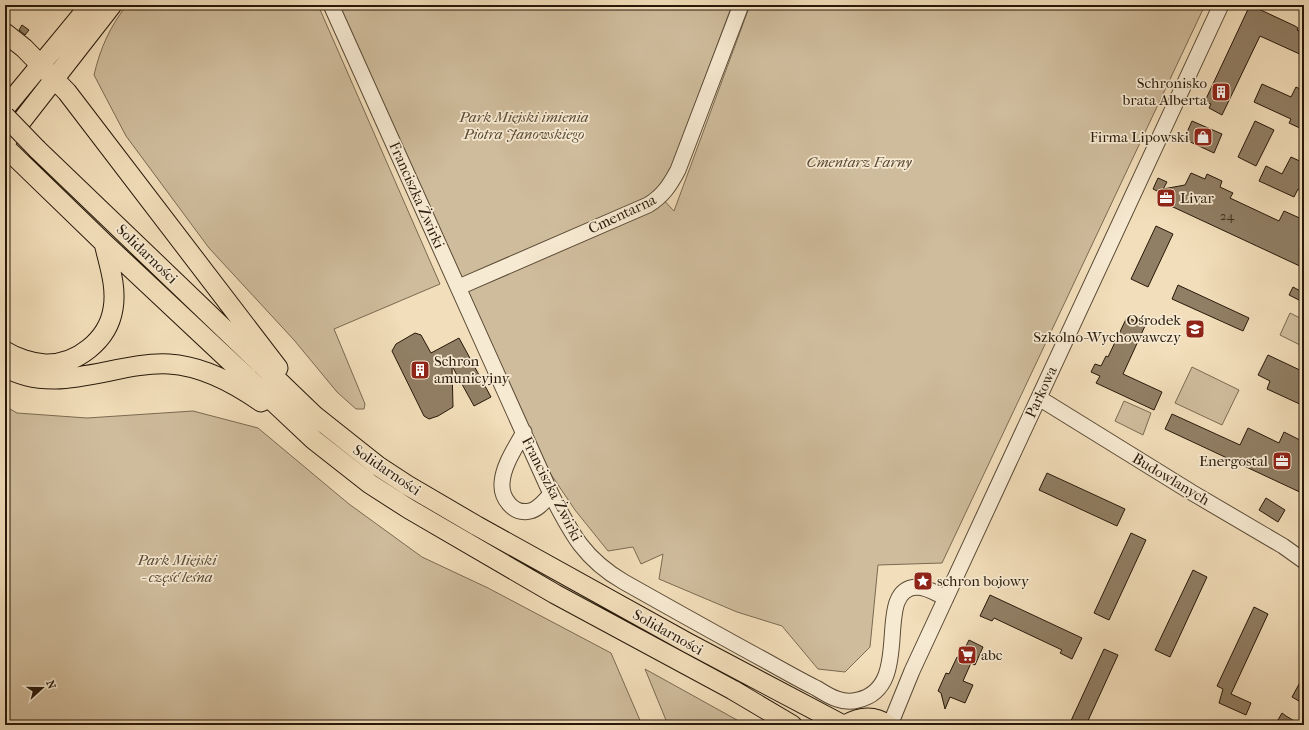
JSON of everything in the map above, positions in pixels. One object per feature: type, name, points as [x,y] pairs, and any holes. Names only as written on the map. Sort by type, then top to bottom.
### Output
[{"type":"main road","points":[[5,108],[90,5]]},
{"type":"main road","points":[[5,143],[112,5]]},
{"type":"main road","points":[[5,33],[24,48],[55,79],[74,101],[315,416]]},
{"type":"main road","name":"Solidarności","points":[[5,116],[315,416],[347,443],[413,489],[688,644],[844,725]]},
{"type":"main road","name":"Solidarności","points":[[5,147],[104,243],[314,440],[370,484],[409,510],[555,594],[720,683],[792,725]]},
{"type":"main road","points":[[5,351],[28,361],[45,364],[56,363],[76,357],[100,339],[108,326],[113,310],[114,295],[104,243]]},
{"type":"main road","points":[[5,367],[14,372],[35,378],[61,378],[142,365],[168,364],[187,366],[226,380],[314,440]]},
{"type":"main road","points":[[844,725],[854,720],[866,718],[885,723]]},
{"type":"street","name":"Franciszka Żwirki","points":[[331,5],[551,494],[571,534],[582,548],[599,565],[617,578],[655,600],[785,672],[836,699],[848,702],[866,697],[882,685],[888,674],[893,622],[899,598],[908,590],[917,587],[932,591],[946,598]]},
{"type":"street","name":"Cmentarna","points":[[458,287],[657,200],[667,190],[678,170],[741,5]]},
{"type":"street","name":"Parkowa","points":[[885,723],[912,671],[1221,5]]},
{"type":"street","name":"Budowlanych","points":[[1039,398],[1191,492],[1283,546],[1304,561]]},
{"type":"street","points":[[524,432],[506,468],[502,482],[502,492],[506,500],[520,511],[530,512],[540,506],[551,494]]},
{"type":"green space","points":[[127,5],[318,5],[440,284],[334,329],[365,404],[364,409],[356,409],[337,392],[294,340],[209,248],[126,136],[94,75],[106,38]]},
{"type":"green space","points":[[335,5],[732,5],[672,167],[658,194],[674,211],[750,5],[1205,5],[942,563],[878,565],[870,647],[845,672],[818,669],[782,626],[737,612],[659,579],[663,554],[641,564],[633,547],[608,551],[575,510],[548,470]]},
{"type":"green space","points":[[1290,313],[1304,320],[1304,347],[1280,335]]},
{"type":"green space","points":[[1192,367],[1239,390],[1222,425],[1175,403]]},
{"type":"green space","points":[[1124,401],[1151,413],[1143,435],[1115,421]]},
{"type":"green space","name":"Park Miejski - część leśna","points":[[5,406],[17,413],[87,418],[193,411],[258,428],[349,504],[422,557],[488,588],[611,653],[642,725],[5,725]]},
{"type":"green space","points":[[645,669],[746,725],[668,725]]},
{"type":"building","points":[[1250,5],[1295,26],[1298,28],[1297,30],[1304,33],[1304,56],[1260,36],[1222,115],[1209,108],[1211,104],[1205,101]]},
{"type":"building","points":[[22,25],[29,30],[25,35],[19,30]]},
{"type":"building","points":[[1262,84],[1291,97],[1296,87],[1304,91],[1304,130],[1289,123],[1291,119],[1254,102]]},
{"type":"building","name":"Firma Lipowski","points":[[1192,121],[1222,134],[1214,153],[1184,139]]},
{"type":"building","points":[[1255,121],[1274,130],[1256,166],[1238,157]]},
{"type":"building","points":[[1291,157],[1304,163],[1304,192],[1298,189],[1294,197],[1259,181],[1266,166],[1282,174]]},
{"type":"building","points":[[1191,173],[1205,179],[1207,174],[1222,181],[1220,187],[1233,193],[1230,198],[1279,221],[1284,211],[1304,220],[1304,268],[1158,200],[1163,189],[1185,185]]},
{"type":"building","points":[[1158,178],[1167,182],[1161,193],[1153,189]]},
{"type":"building","points":[[1156,226],[1173,234],[1148,287],[1131,279]]},
{"type":"building","points":[[1178,285],[1249,318],[1243,331],[1172,299]]},
{"type":"building","points":[[1293,287],[1304,293],[1301,301],[1289,295]]},
{"type":"building","points":[[1127,317],[1145,326],[1123,374],[1162,392],[1154,410],[1096,383],[1100,376],[1091,372],[1095,364],[1101,366],[1106,356],[1108,357]]},
{"type":"building","name":"Schron amunicyjny","points":[[415,333],[421,335],[431,353],[459,338],[491,397],[474,406],[452,366],[453,407],[438,416],[429,419],[424,416],[392,351],[396,344]]},
{"type":"building","points":[[1268,355],[1304,372],[1304,406],[1267,389],[1270,381],[1258,375]]},
{"type":"building","points":[[1172,414],[1240,445],[1248,428],[1279,443],[1284,432],[1304,442],[1299,452],[1304,454],[1304,494],[1165,429]]},
{"type":"building","points":[[1047,473],[1125,509],[1117,526],[1039,490]]},
{"type":"building","points":[[1266,498],[1285,510],[1278,522],[1259,510]]},
{"type":"building","points":[[1131,533],[1146,540],[1109,620],[1094,613]]},
{"type":"building","points":[[1193,570],[1207,577],[1170,657],[1155,650]]},
{"type":"building","points":[[990,595],[1082,638],[1072,659],[1060,653],[1062,650],[994,618],[992,621],[980,616]]},
{"type":"building","points":[[1254,607],[1268,614],[1231,694],[1251,703],[1246,715],[1219,703],[1223,689],[1217,686]]},
{"type":"building","points":[[969,640],[983,647],[975,665],[971,663],[963,681],[973,685],[965,703],[950,697],[945,709],[941,693],[938,691],[946,673],[949,674],[957,657],[960,658]]},
{"type":"building","points":[[1104,649],[1118,655],[1086,725],[1069,725]]},
{"type":"building","points":[[1304,675],[1304,704],[1292,697]]},
{"type":"building","points":[[1282,713],[1286,716],[1301,725],[1275,725]]},
{"type":"place","name":"Schronisko brata Alberta","points":[[1221,92]]},
{"type":"place","name":"Firma Lipowski","points":[[1203,137]]},
{"type":"place","name":"Livar","points":[[1166,198]]},
{"type":"place","name":"Ośrodek Szkolno-Wychowawczy","points":[[1195,329]]},
{"type":"place","name":"Schron amunicyjny","points":[[420,370]]},
{"type":"place","name":"Energostal","points":[[1282,461]]},
{"type":"place","name":"schron bojowy","points":[[923,581]]},
{"type":"place","name":"abc","points":[[967,655]]},
{"type":"park label","name":"Park Miejski imienia Piotra Janowskiego","points":[[524,126]]},
{"type":"park label","name":"Cmentarz Farny","points":[[859,162]]}]
